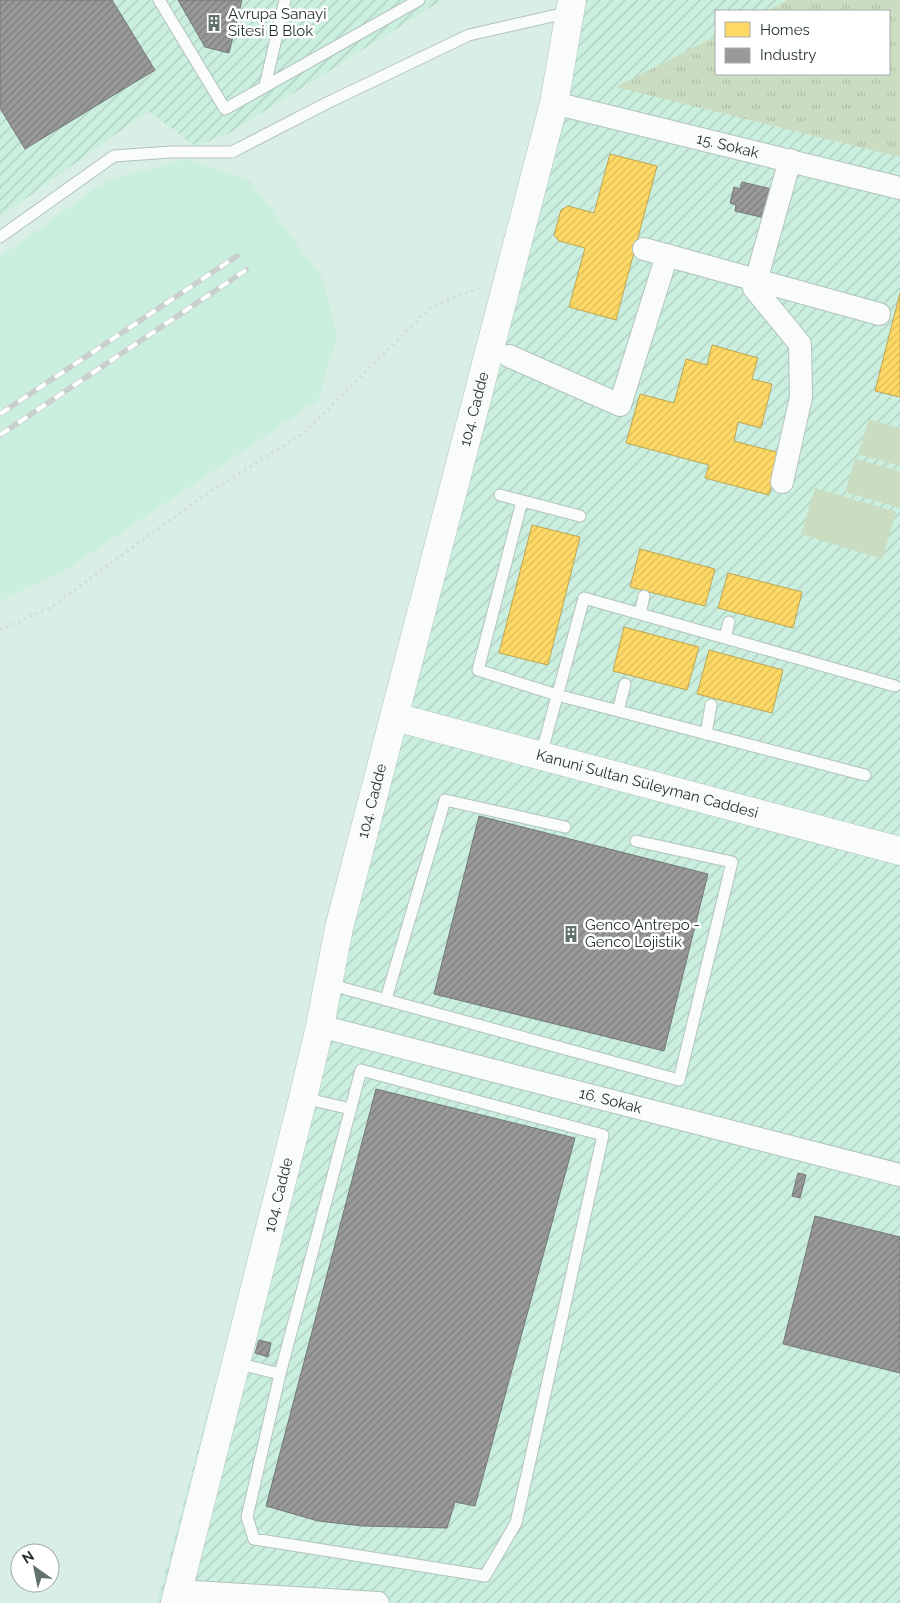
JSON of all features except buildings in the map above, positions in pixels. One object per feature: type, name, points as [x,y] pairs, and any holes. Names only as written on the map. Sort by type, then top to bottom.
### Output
[{"type":"street","name":"104. Cadde","points":[[177,1597],[303,1098],[320,1026],[339,928],[554,103],[571,6]]},
{"type":"street","name":"15. Sokak","points":[[554,103],[900,188]]},
{"type":"street","points":[[782,482],[801,397],[800,344],[754,288],[790,160]]},
{"type":"street","points":[[644,249],[879,314]]},
{"type":"street","points":[[509,356],[620,405],[667,255]]},
{"type":"street","name":"Kanuni Sultan Süleyman Caddesi","points":[[395,717],[900,851]]},
{"type":"street","name":"16. Sokak","points":[[320,1026],[900,1175]]},
{"type":"street","points":[[177,1597],[378,1603]]},
{"type":"lane","points":[[158,0],[225,108],[419,0]]},
{"type":"lane","points":[[265,86],[285,0]]},
{"type":"lane","points":[[0,237],[114,156],[171,152],[232,152],[327,103],[469,34],[571,6]]},
{"type":"lane","points":[[500,495],[580,516]]},
{"type":"lane","points":[[522,501],[478,670],[557,695],[865,775]]},
{"type":"lane","points":[[640,614],[644,596]]},
{"type":"lane","points":[[540,755],[584,598],[895,686]]},
{"type":"lane","points":[[725,638],[729,622]]},
{"type":"lane","points":[[618,711],[626,684]]},
{"type":"lane","points":[[706,734],[711,705]]},
{"type":"lane","points":[[386,999],[445,800],[565,827]]},
{"type":"lane","points":[[328,984],[679,1080],[732,862],[636,841]]},
{"type":"lane","points":[[361,1070],[603,1135],[516,1522],[485,1576],[254,1539],[247,1517],[280,1374],[361,1070]]},
{"type":"lane","points":[[303,1098],[351,1109]]},
{"type":"lane","points":[[236,1363],[280,1374]]},
{"type":"path","points":[[0,630],[51,607],[199,498],[305,432],[431,307],[509,278]]},
{"type":"shaded area","points":[[0,0],[442,0],[228,134],[195,146],[148,111],[0,217]]},
{"type":"shaded area","points":[[584,0],[900,0],[900,1603],[157,1603]]},
{"type":"shaded area","points":[[187,159],[250,181],[323,279],[337,337],[318,400],[69,568],[0,601],[0,257],[107,180]]},
{"type":"green space","points":[[788,0],[900,0],[900,157],[616,87],[715,37],[715,75],[890,75],[890,10],[768,10]]},
{"type":"green space","points":[[869,419],[900,429],[900,466],[858,454]]},
{"type":"green space","points":[[855,459],[900,471],[900,508],[845,492]]},
{"type":"green space","points":[[815,488],[896,512],[882,559],[801,534]]},
{"type":"railway","points":[[0,414],[237,256]]},
{"type":"railway","points":[[0,435],[246,270]]},
{"type":"place","name":"Avrupa Sanayi Sitesi B Blok","points":[[214,23]]},
{"type":"place","name":"Genco Antrepo - Genco Lojistik","points":[[571,934]]}]
